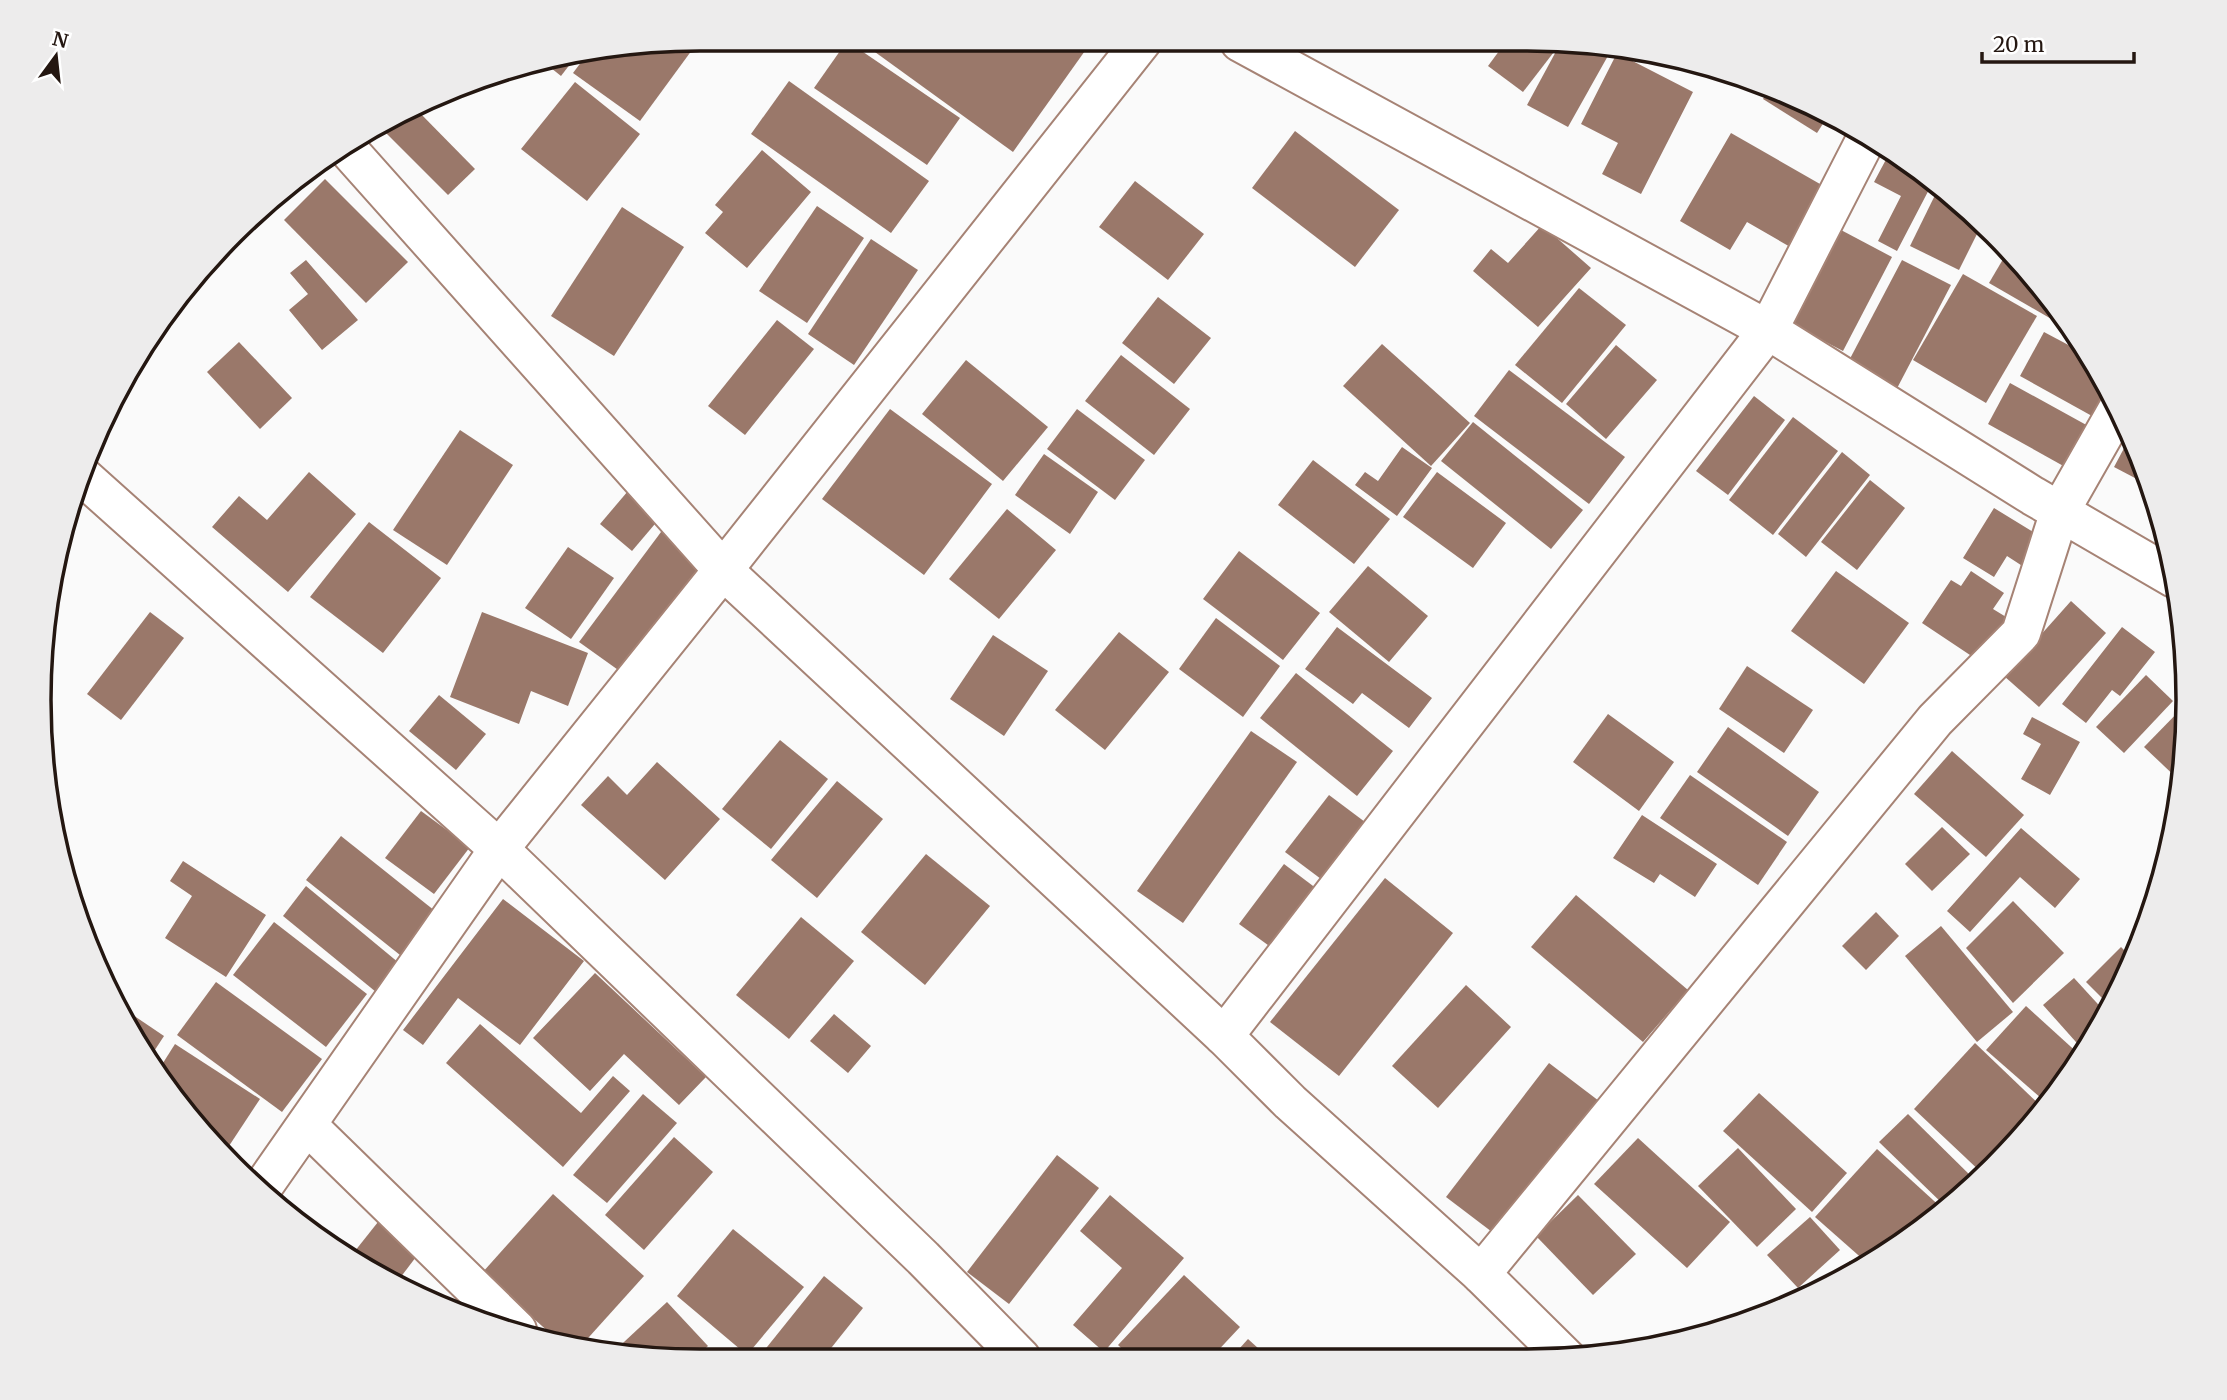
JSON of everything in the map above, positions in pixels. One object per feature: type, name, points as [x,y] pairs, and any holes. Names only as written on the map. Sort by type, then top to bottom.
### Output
[{"type":"street","points":[[266,1182],[499,849],[1134,51]]},
{"type":"street","points":[[1256,51],[1768,330],[2060,512],[2164,571]]},
{"type":"street","points":[[1224,1036],[1768,330],[1863,145]]},
{"type":"street","points":[[351,153],[723,570],[1224,1036],[1290,1102],[1481,1274],[1556,1348]]},
{"type":"street","points":[[1481,1274],[1935,720],[2021,634],[2060,512],[2112,420]]},
{"type":"street","points":[[89,482],[499,849],[923,1258],[1012,1349]]},
{"type":"street","points":[[307,1125],[506,1319]]},
{"type":"building","points":[[691,51],[640,121],[573,73],[582,62],[615,56]]},
{"type":"building","points":[[840,51],[862,51],[960,118],[927,165],[814,88]]},
{"type":"building","points":[[874,51],[1085,51],[1013,152]]},
{"type":"building","points":[[1499,51],[1554,52],[1523,92],[1488,66]]},
{"type":"building","points":[[1556,52],[1608,56],[1568,127],[1527,105]]},
{"type":"building","points":[[1615,57],[1628,59],[1693,92],[1641,194],[1602,174],[1618,143],[1581,124]]},
{"type":"building","points":[[570,64],[561,76],[551,68]]},
{"type":"building","points":[[789,81],[929,181],[891,233],[751,134]]},
{"type":"building","points":[[575,82],[640,134],[587,201],[521,149]]},
{"type":"building","points":[[1765,96],[1775,100],[1823,123],[1817,133],[1763,99]]},
{"type":"building","points":[[421,114],[475,169],[448,195],[385,132]]},
{"type":"building","points":[[1295,131],[1399,210],[1355,267],[1252,188]]},
{"type":"building","points":[[1731,133],[1827,188],[1792,248],[1747,222],[1730,250],[1680,221]]},
{"type":"building","points":[[762,150],[811,192],[747,268],[705,233],[723,212],[715,205]]},
{"type":"building","points":[[1886,159],[1929,190],[1897,251],[1878,241],[1901,196],[1874,182]]},
{"type":"building","points":[[325,179],[408,262],[366,303],[284,220]]},
{"type":"building","points":[[1135,181],[1204,234],[1168,280],[1099,227]]},
{"type":"building","points":[[1935,196],[1977,233],[1959,270],[1910,246]]},
{"type":"building","points":[[817,206],[864,238],[807,323],[759,291]]},
{"type":"building","points":[[622,207],[684,247],[614,356],[551,316]]},
{"type":"building","points":[[1542,225],[1591,268],[1538,327],[1473,271],[1491,249],[1508,263]]},
{"type":"building","points":[[1841,230],[1892,257],[1843,351],[1793,325]]},
{"type":"building","points":[[871,239],[918,270],[854,365],[808,334]]},
{"type":"building","points":[[2003,259],[2053,320],[1989,283]]},
{"type":"building","points":[[306,260],[358,320],[322,350],[289,310],[308,294],[290,273]]},
{"type":"building","points":[[1902,260],[1951,285],[1893,396],[1844,370]]},
{"type":"building","points":[[1963,274],[2037,316],[1986,403],[1913,360]]},
{"type":"building","points":[[1579,288],[1626,325],[1562,403],[1515,365]]},
{"type":"building","points":[[1158,297],[1211,338],[1174,384],[1122,343]]},
{"type":"building","points":[[777,320],[814,349],[745,435],[708,406]]},
{"type":"building","points":[[2044,332],[2072,347],[2102,399],[2092,416],[2020,376]]},
{"type":"building","points":[[239,342],[292,398],[260,429],[207,372]]},
{"type":"building","points":[[1382,344],[1470,423],[1431,466],[1343,386]]},
{"type":"building","points":[[1616,345],[1657,380],[1606,439],[1566,404]]},
{"type":"building","points":[[1121,355],[1190,409],[1154,455],[1085,401]]},
{"type":"building","points":[[966,360],[1048,427],[1003,481],[922,414]]},
{"type":"building","points":[[1509,370],[1625,457],[1589,504],[1474,416]]},
{"type":"building","points":[[2010,383],[2090,427],[2067,468],[1988,424]]},
{"type":"building","points":[[1754,396],[1785,420],[1728,495],[1696,471]]},
{"type":"building","points":[[890,409],[992,484],[924,575],[822,499]]},
{"type":"building","points":[[1077,409],[1145,460],[1115,500],[1047,449]]},
{"type":"building","points":[[1793,417],[1838,451],[1773,535],[1729,500]]},
{"type":"building","points":[[1473,422],[1583,510],[1551,549],[1441,461]]},
{"type":"building","points":[[460,430],[513,465],[447,565],[393,530]]},
{"type":"building","points":[[1402,447],[1432,468],[1397,516],[1355,485],[1365,472],[1378,481]]},
{"type":"building","points":[[2125,447],[2138,479],[2114,467]]},
{"type":"building","points":[[1842,452],[1870,475],[1806,557],[1778,534]]},
{"type":"building","points":[[1044,454],[1098,492],[1070,534],[1015,495]]},
{"type":"building","points":[[1313,460],[1390,519],[1354,564],[1278,505]]},
{"type":"building","points":[[309,472],[356,514],[288,592],[212,527],[239,496],[267,520]]},
{"type":"building","points":[[1437,472],[1506,523],[1473,568],[1403,517]]},
{"type":"building","points":[[1870,480],[1905,508],[1857,570],[1821,542]]},
{"type":"building","points":[[628,491],[660,518],[632,551],[600,524]]},
{"type":"building","points":[[1994,508],[2046,540],[2027,569],[2007,556],[1994,577],[1963,558]]},
{"type":"building","points":[[1007,509],[1056,550],[999,619],[949,579]]},
{"type":"building","points":[[369,522],[441,578],[383,653],[310,597]]},
{"type":"building","points":[[664,528],[712,563],[628,677],[579,642]]},
{"type":"building","points":[[568,547],[614,578],[571,639],[525,608]]},
{"type":"building","points":[[1239,551],[1320,613],[1283,660],[1203,599]]},
{"type":"building","points":[[1368,566],[1428,616],[1389,662],[1329,612]]},
{"type":"building","points":[[1836,571],[1909,623],[1864,684],[1791,631]]},
{"type":"building","points":[[1971,571],[2004,593],[1993,609],[2011,620],[1982,663],[1922,623],[1951,580],[1961,586]]},
{"type":"building","points":[[2071,601],[2106,633],[2039,707],[2004,676]]},
{"type":"building","points":[[150,612],[184,638],[121,720],[87,694]]},
{"type":"building","points":[[482,612],[588,653],[568,706],[531,691],[519,724],[450,697]]},
{"type":"building","points":[[1216,618],[1280,666],[1243,717],[1179,669]]},
{"type":"building","points":[[1337,627],[1432,698],[1409,728],[1362,693],[1353,704],[1305,669]]},
{"type":"building","points":[[2122,627],[2155,652],[2120,696],[2112,690],[2086,723],[2062,704]]},
{"type":"building","points":[[1119,632],[1169,672],[1105,750],[1055,710]]},
{"type":"building","points":[[993,635],[1048,671],[1004,736],[950,699]]},
{"type":"building","points":[[1747,666],[1813,710],[1784,753],[1719,709]]},
{"type":"building","points":[[1296,673],[1393,751],[1357,796],[1260,718]]},
{"type":"building","points":[[2146,675],[2173,701],[2124,753],[2096,727]]},
{"type":"building","points":[[439,695],[486,734],[456,770],[409,731]]},
{"type":"building","points":[[1608,714],[1674,762],[1639,811],[1573,762]]},
{"type":"building","points":[[2176,715],[2172,774],[2144,747]]},
{"type":"building","points":[[2032,717],[2080,742],[2050,795],[2021,779],[2041,744],[2023,734]]},
{"type":"building","points":[[1728,727],[1819,792],[1788,836],[1697,772]]},
{"type":"building","points":[[1251,731],[1297,762],[1183,923],[1137,891]]},
{"type":"building","points":[[780,740],[828,779],[771,849],[722,809]]},
{"type":"building","points":[[1952,751],[2024,815],[1986,857],[1914,794]]},
{"type":"building","points":[[657,762],[720,819],[665,880],[581,805],[608,776],[627,795]]},
{"type":"building","points":[[1690,775],[1787,842],[1758,885],[1660,818]]},
{"type":"building","points":[[837,781],[883,819],[817,898],[771,860]]},
{"type":"building","points":[[1329,795],[1373,828],[1329,885],[1285,852]]},
{"type":"building","points":[[421,811],[470,847],[434,894],[385,858]]},
{"type":"building","points":[[1642,815],[1717,864],[1695,897],[1660,874],[1654,883],[1613,858]]},
{"type":"building","points":[[1942,827],[1970,854],[1932,891],[1905,864]]},
{"type":"building","points":[[2021,828],[2080,879],[2055,908],[2020,877],[1970,932],[1947,911]]},
{"type":"building","points":[[341,836],[440,915],[405,959],[306,880]]},
{"type":"building","points":[[926,854],[990,906],[925,985],[861,932]]},
{"type":"building","points":[[183,861],[266,915],[226,977],[165,938],[192,896],[170,881]]},
{"type":"building","points":[[1284,864],[1321,892],[1276,951],[1239,924]]},
{"type":"building","points":[[1385,878],[1453,933],[1339,1076],[1270,1022]]},
{"type":"building","points":[[306,886],[399,963],[376,992],[283,916]]},
{"type":"building","points":[[1576,895],[1688,990],[1643,1042],[1531,947]]},
{"type":"building","points":[[503,899],[584,961],[520,1045],[458,998],[423,1045],[403,1030]]},
{"type":"building","points":[[2013,901],[2064,953],[2013,1003],[1966,948]]},
{"type":"building","points":[[1876,912],[1899,936],[1866,970],[1842,946]]},
{"type":"building","points":[[801,917],[854,961],[789,1039],[736,995]]},
{"type":"building","points":[[274,922],[367,994],[326,1047],[233,975]]},
{"type":"building","points":[[1941,926],[2013,1012],[1977,1042],[1905,956]]},
{"type":"building","points":[[2121,947],[2125,951],[2103,999],[2086,982]]},
{"type":"building","points":[[595,973],[706,1077],[679,1105],[624,1054],[590,1091],[533,1038]]},
{"type":"building","points":[[2074,978],[2099,1006],[2078,1044],[2043,1005]]},
{"type":"building","points":[[216,982],[322,1059],[282,1112],[177,1035]]},
{"type":"building","points":[[1466,985],[1511,1027],[1438,1108],[1392,1066]]},
{"type":"building","points":[[2026,1006],[2074,1050],[2040,1097],[1986,1050]]},
{"type":"building","points":[[834,1014],[871,1046],[848,1073],[810,1041]]},
{"type":"building","points":[[133,1015],[164,1036],[154,1051]]},
{"type":"building","points":[[480,1024],[581,1113],[613,1076],[630,1091],[563,1167],[446,1063]]},
{"type":"building","points":[[1975,1043],[2036,1102],[1976,1168],[1914,1109]]},
{"type":"building","points":[[175,1044],[260,1099],[229,1146],[185,1095],[162,1064]]},
{"type":"building","points":[[1549,1063],[1599,1101],[1496,1235],[1446,1197]]},
{"type":"building","points":[[1759,1093],[1847,1173],[1812,1212],[1723,1131]]},
{"type":"building","points":[[643,1094],[677,1123],[607,1203],[573,1175]]},
{"type":"building","points":[[1908,1114],[1969,1175],[1939,1201],[1879,1142]]},
{"type":"building","points":[[674,1137],[713,1172],[644,1250],[605,1215]]},
{"type":"building","points":[[1638,1138],[1730,1222],[1687,1268],[1594,1184]]},
{"type":"building","points":[[1738,1148],[1796,1209],[1757,1247],[1698,1186]]},
{"type":"building","points":[[1877,1149],[1936,1203],[1888,1240],[1860,1257],[1815,1217]]},
{"type":"building","points":[[1057,1155],[1099,1188],[1009,1304],[967,1272]]},
{"type":"building","points":[[553,1194],[644,1276],[587,1339],[547,1331],[482,1273]]},
{"type":"building","points":[[1110,1195],[1184,1258],[1107,1349],[1101,1349],[1073,1325],[1122,1268],[1080,1231]]},
{"type":"building","points":[[1578,1195],[1636,1254],[1593,1295],[1536,1236]]},
{"type":"building","points":[[1810,1217],[1840,1250],[1798,1288],[1767,1255]]},
{"type":"building","points":[[378,1222],[419,1253],[402,1276],[356,1250]]},
{"type":"building","points":[[733,1229],[804,1287],[752,1349],[740,1349],[677,1296]]},
{"type":"building","points":[[1184,1275],[1240,1327],[1219,1349],[1122,1349],[1118,1345]]},
{"type":"building","points":[[824,1276],[863,1308],[830,1349],[765,1349]]},
{"type":"building","points":[[667,1302],[708,1346],[700,1349],[621,1345]]},
{"type":"building","points":[[1248,1339],[1259,1349],[1239,1349]]}]
